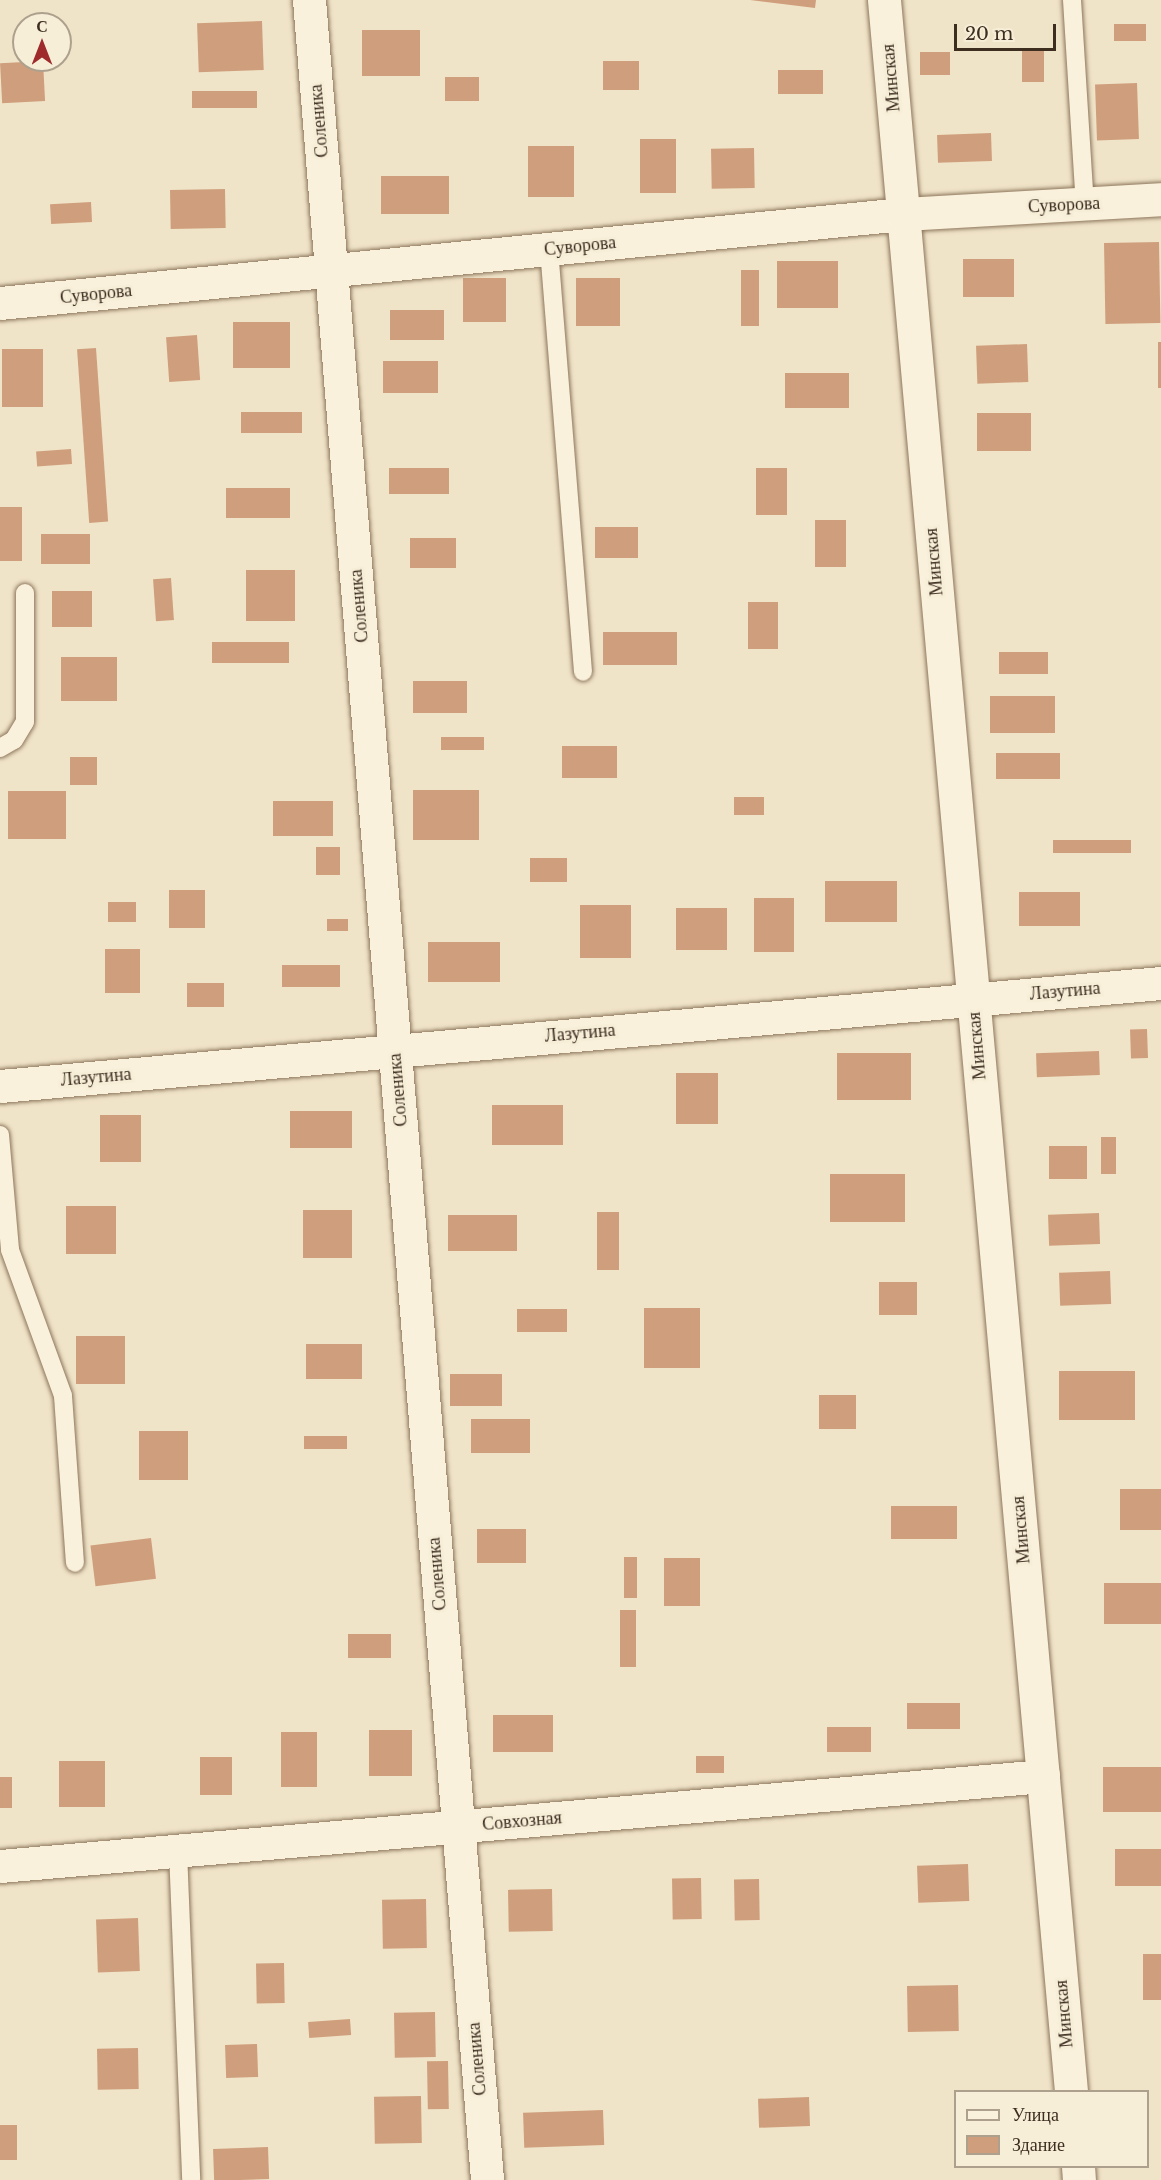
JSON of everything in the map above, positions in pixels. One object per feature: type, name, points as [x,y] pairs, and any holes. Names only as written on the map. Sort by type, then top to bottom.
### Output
[{"type":"street","name":"Соленика","points":[[309,0],[487,2180]]},
{"type":"street","name":"Минская","points":[[884,0],[1071,2090]]},
{"type":"street","name":"Суворова","points":[[0,303],[903,214],[1161,199]]},
{"type":"street","name":"Лазутина","points":[[0,1086],[395,1049],[1161,983]]},
{"type":"street","name":"Совхозная","points":[[0,1866],[1043,1776]]},
{"type":"lane","points":[[1072,0],[1085,204]]},
{"type":"lane","points":[[549,249],[583,672]]},
{"type":"lane","points":[[0,748],[14,740],[25,722],[25,593]]},
{"type":"lane","points":[[0,1135],[10,1250],[63,1396],[75,1563]]},
{"type":"lane","points":[[178,1851],[191,2180]]},
{"type":"building","points":[[750,0],[816,0],[815,8]]},
{"type":"building","points":[[262,21],[264,70],[199,72],[197,23]]},
{"type":"building","points":[[1114,24],[1146,24],[1146,41],[1114,41]]},
{"type":"building","points":[[362,30],[420,30],[420,76],[362,76]]},
{"type":"building","points":[[1022,49],[1044,49],[1044,82],[1022,82]]},
{"type":"building","points":[[920,52],[950,52],[950,75],[920,75]]},
{"type":"building","points":[[603,61],[639,61],[639,90],[603,90]]},
{"type":"building","points":[[0,63],[12,63],[12,72],[44,72],[45,101],[2,103]]},
{"type":"building","points":[[778,70],[823,70],[823,94],[778,94]]},
{"type":"building","points":[[445,77],[479,77],[479,101],[445,101]]},
{"type":"building","points":[[1137,83],[1139,139],[1097,140],[1095,84]]},
{"type":"building","points":[[192,91],[257,91],[257,108],[192,108]]},
{"type":"building","points":[[991,133],[992,161],[938,163],[937,135]]},
{"type":"building","points":[[640,139],[676,139],[676,193],[640,193]]},
{"type":"building","points":[[528,146],[574,146],[574,197],[528,197]]},
{"type":"building","points":[[754,148],[755,188],[712,189],[711,149]]},
{"type":"building","points":[[381,176],[449,176],[449,214],[381,214]]},
{"type":"building","points":[[225,189],[226,228],[171,229],[170,190]]},
{"type":"building","points":[[91,202],[92,222],[51,224],[50,204]]},
{"type":"building","points":[[1159,242],[1160,323],[1105,324],[1104,243]]},
{"type":"building","points":[[963,259],[1014,259],[1014,297],[963,297]]},
{"type":"building","points":[[777,261],[838,261],[838,308],[777,308]]},
{"type":"building","points":[[741,270],[759,270],[759,326],[741,326]]},
{"type":"building","points":[[463,278],[506,278],[506,322],[463,322]]},
{"type":"building","points":[[576,278],[620,278],[620,326],[576,326]]},
{"type":"building","points":[[390,310],[444,310],[444,340],[390,340]]},
{"type":"building","points":[[233,322],[290,322],[290,368],[233,368]]},
{"type":"building","points":[[197,335],[200,380],[169,382],[166,337]]},
{"type":"building","points":[[1158,342],[1161,342],[1161,388],[1158,388]]},
{"type":"building","points":[[1027,344],[1028,382],[977,384],[976,346]]},
{"type":"building","points":[[96,348],[108,522],[89,523],[77,349]]},
{"type":"building","points":[[2,349],[43,349],[43,407],[2,407]]},
{"type":"building","points":[[383,361],[438,361],[438,393],[383,393]]},
{"type":"building","points":[[785,373],[849,373],[849,408],[785,408]]},
{"type":"building","points":[[241,412],[302,412],[302,433],[241,433]]},
{"type":"building","points":[[977,413],[1031,413],[1031,451],[977,451]]},
{"type":"building","points":[[71,449],[72,464],[37,466],[36,451]]},
{"type":"building","points":[[389,468],[449,468],[449,494],[389,494]]},
{"type":"building","points":[[756,468],[787,468],[787,515],[756,515]]},
{"type":"building","points":[[226,488],[290,488],[290,518],[226,518]]},
{"type":"building","points":[[0,507],[22,507],[22,561],[0,561]]},
{"type":"building","points":[[815,520],[846,520],[846,567],[815,567]]},
{"type":"building","points":[[595,527],[638,527],[638,558],[595,558]]},
{"type":"building","points":[[41,534],[90,534],[90,564],[41,564]]},
{"type":"building","points":[[410,538],[456,538],[456,568],[410,568]]},
{"type":"building","points":[[246,570],[295,570],[295,621],[246,621]]},
{"type":"building","points":[[171,578],[174,620],[156,621],[153,579]]},
{"type":"building","points":[[52,591],[92,591],[92,627],[52,627]]},
{"type":"building","points":[[748,602],[778,602],[778,649],[748,649]]},
{"type":"building","points":[[603,632],[677,632],[677,665],[603,665]]},
{"type":"building","points":[[212,642],[289,642],[289,663],[212,663]]},
{"type":"building","points":[[999,652],[1048,652],[1048,674],[999,674]]},
{"type":"building","points":[[61,657],[117,657],[117,701],[61,701]]},
{"type":"building","points":[[413,681],[467,681],[467,713],[413,713]]},
{"type":"building","points":[[990,696],[1055,696],[1055,733],[990,733]]},
{"type":"building","points":[[441,737],[484,737],[484,750],[441,750]]},
{"type":"building","points":[[562,746],[617,746],[617,778],[562,778]]},
{"type":"building","points":[[996,753],[1060,753],[1060,779],[996,779]]},
{"type":"building","points":[[70,757],[97,757],[97,785],[70,785]]},
{"type":"building","points":[[413,790],[479,790],[479,840],[413,840]]},
{"type":"building","points":[[8,791],[66,791],[66,839],[8,839]]},
{"type":"building","points":[[734,797],[764,797],[764,815],[734,815]]},
{"type":"building","points":[[273,801],[333,801],[333,836],[273,836]]},
{"type":"building","points":[[1053,840],[1131,840],[1131,853],[1053,853]]},
{"type":"building","points":[[316,847],[340,847],[340,875],[316,875]]},
{"type":"building","points":[[530,858],[567,858],[567,882],[530,882]]},
{"type":"building","points":[[825,881],[897,881],[897,922],[825,922]]},
{"type":"building","points":[[169,890],[205,890],[205,928],[169,928]]},
{"type":"building","points":[[1019,892],[1080,892],[1080,926],[1019,926]]},
{"type":"building","points":[[754,898],[794,898],[794,952],[754,952]]},
{"type":"building","points":[[108,902],[136,902],[136,922],[108,922]]},
{"type":"building","points":[[580,905],[631,905],[631,958],[580,958]]},
{"type":"building","points":[[676,908],[727,908],[727,950],[676,950]]},
{"type":"building","points":[[327,919],[348,919],[348,931],[327,931]]},
{"type":"building","points":[[428,942],[500,942],[500,982],[428,982]]},
{"type":"building","points":[[105,949],[140,949],[140,993],[105,993]]},
{"type":"building","points":[[282,965],[340,965],[340,987],[282,987]]},
{"type":"building","points":[[187,983],[224,983],[224,1007],[187,1007]]},
{"type":"building","points":[[1147,1029],[1148,1058],[1131,1059],[1130,1030]]},
{"type":"building","points":[[1099,1051],[1100,1075],[1037,1077],[1036,1053]]},
{"type":"building","points":[[837,1053],[911,1053],[911,1100],[837,1100]]},
{"type":"building","points":[[676,1073],[718,1073],[718,1124],[676,1124]]},
{"type":"building","points":[[492,1105],[563,1105],[563,1145],[492,1145]]},
{"type":"building","points":[[290,1111],[352,1111],[352,1148],[290,1148]]},
{"type":"building","points":[[100,1115],[141,1115],[141,1162],[100,1162]]},
{"type":"building","points":[[1101,1137],[1116,1137],[1116,1174],[1101,1174]]},
{"type":"building","points":[[1049,1146],[1087,1146],[1087,1179],[1049,1179]]},
{"type":"building","points":[[830,1174],[905,1174],[905,1222],[830,1222]]},
{"type":"building","points":[[66,1206],[116,1206],[116,1254],[66,1254]]},
{"type":"building","points":[[303,1210],[352,1210],[352,1258],[303,1258]]},
{"type":"building","points":[[597,1212],[619,1212],[619,1270],[597,1270]]},
{"type":"building","points":[[1099,1213],[1100,1244],[1049,1246],[1048,1215]]},
{"type":"building","points":[[448,1215],[517,1215],[517,1251],[448,1251]]},
{"type":"building","points":[[1110,1271],[1111,1304],[1060,1306],[1059,1273]]},
{"type":"building","points":[[879,1282],[917,1282],[917,1315],[879,1315]]},
{"type":"building","points":[[644,1308],[700,1308],[700,1368],[644,1368]]},
{"type":"building","points":[[517,1309],[567,1309],[567,1332],[517,1332]]},
{"type":"building","points":[[76,1336],[125,1336],[125,1384],[76,1384]]},
{"type":"building","points":[[306,1344],[362,1344],[362,1379],[306,1379]]},
{"type":"building","points":[[1059,1371],[1135,1371],[1135,1420],[1059,1420]]},
{"type":"building","points":[[450,1374],[502,1374],[502,1406],[450,1406]]},
{"type":"building","points":[[819,1395],[856,1395],[856,1429],[819,1429]]},
{"type":"building","points":[[471,1419],[530,1419],[530,1453],[471,1453]]},
{"type":"building","points":[[139,1431],[188,1431],[188,1480],[139,1480]]},
{"type":"building","points":[[304,1436],[347,1436],[347,1449],[304,1449]]},
{"type":"building","points":[[1120,1489],[1161,1489],[1161,1530],[1120,1530]]},
{"type":"building","points":[[891,1506],[957,1506],[957,1539],[891,1539]]},
{"type":"building","points":[[477,1529],[526,1529],[526,1563],[477,1563]]},
{"type":"building","points":[[151,1538],[156,1579],[95,1586],[90,1545]]},
{"type":"building","points":[[624,1557],[637,1557],[637,1598],[624,1598]]},
{"type":"building","points":[[664,1558],[700,1558],[700,1606],[664,1606]]},
{"type":"building","points":[[1104,1583],[1161,1583],[1161,1624],[1104,1624]]},
{"type":"building","points":[[620,1610],[636,1610],[636,1667],[620,1667]]},
{"type":"building","points":[[348,1634],[391,1634],[391,1658],[348,1658]]},
{"type":"building","points":[[907,1703],[960,1703],[960,1729],[907,1729]]},
{"type":"building","points":[[493,1715],[553,1715],[553,1752],[493,1752]]},
{"type":"building","points":[[827,1727],[871,1727],[871,1752],[827,1752]]},
{"type":"building","points":[[369,1730],[412,1730],[412,1776],[369,1776]]},
{"type":"building","points":[[281,1732],[317,1732],[317,1787],[281,1787]]},
{"type":"building","points":[[696,1756],[724,1756],[724,1773],[696,1773]]},
{"type":"building","points":[[200,1757],[232,1757],[232,1795],[200,1795]]},
{"type":"building","points":[[59,1761],[105,1761],[105,1807],[59,1807]]},
{"type":"building","points":[[1103,1767],[1161,1767],[1161,1812],[1103,1812]]},
{"type":"building","points":[[0,1777],[12,1777],[12,1808],[0,1808]]},
{"type":"building","points":[[1115,1849],[1161,1849],[1161,1886],[1115,1886]]},
{"type":"building","points":[[968,1864],[969,1901],[918,1903],[917,1866]]},
{"type":"building","points":[[701,1878],[702,1919],[673,1919],[672,1879]]},
{"type":"building","points":[[734,1879],[759,1879],[760,1920],[735,1920]]},
{"type":"building","points":[[552,1889],[553,1931],[509,1932],[508,1890]]},
{"type":"building","points":[[426,1899],[427,1948],[383,1949],[382,1900]]},
{"type":"building","points":[[138,1918],[140,1971],[98,1972],[96,1919]]},
{"type":"building","points":[[1143,1954],[1161,1954],[1161,2000],[1143,2000]]},
{"type":"building","points":[[256,1963],[284,1963],[285,2003],[257,2003]]},
{"type":"building","points":[[958,1985],[959,2031],[908,2032],[907,1986]]},
{"type":"building","points":[[435,2012],[436,2057],[395,2058],[394,2013]]},
{"type":"building","points":[[350,2019],[351,2035],[309,2038],[308,2022]]},
{"type":"building","points":[[257,2044],[258,2077],[226,2078],[225,2045]]},
{"type":"building","points":[[138,2048],[139,2089],[98,2090],[97,2049]]},
{"type":"building","points":[[427,2061],[448,2061],[449,2109],[428,2109]]},
{"type":"building","points":[[421,2096],[422,2143],[375,2144],[374,2097]]},
{"type":"building","points":[[809,2097],[810,2126],[759,2128],[758,2099]]},
{"type":"building","points":[[603,2110],[604,2145],[524,2148],[523,2113]]},
{"type":"building","points":[[0,2125],[17,2125],[17,2160],[0,2160]]},
{"type":"building","points":[[268,2147],[269,2179],[214,2180],[213,2149]]}]
